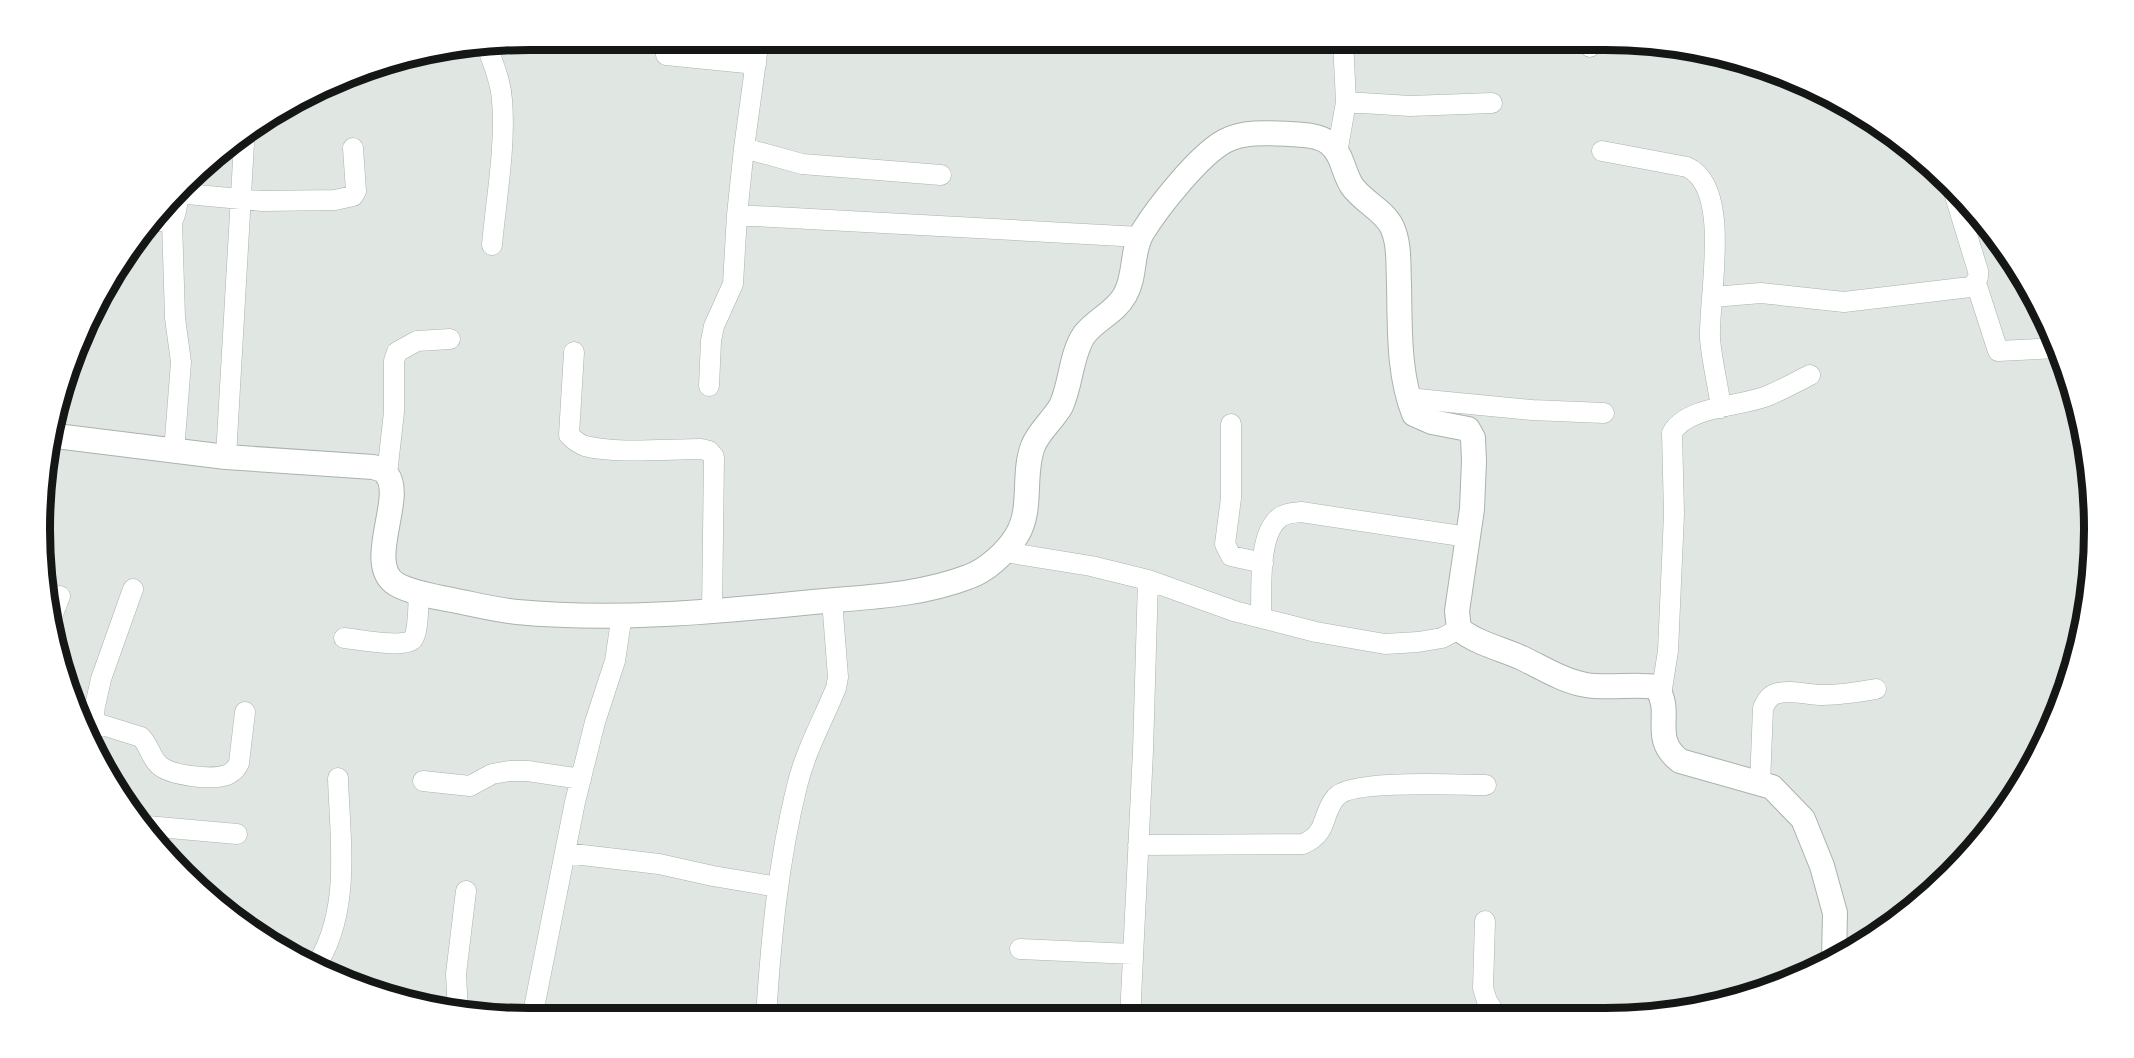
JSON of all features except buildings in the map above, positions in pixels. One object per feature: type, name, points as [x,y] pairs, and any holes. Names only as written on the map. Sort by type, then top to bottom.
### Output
[{"type":"street","points":[[709,386],[711,341],[714,327],[733,284],[736,215],[758,50]]},
{"type":"street","points":[[1337,153],[1346,102],[1343,50]]},
{"type":"street","points":[[489,52],[499,80],[502,101],[501,148],[492,245]]},
{"type":"street","points":[[666,55],[756,64]]},
{"type":"street","points":[[1346,102],[1410,105],[1492,104]]},
{"type":"street","points":[[450,339],[417,341],[397,352],[394,361],[394,412],[387,474],[392,497],[386,528],[384,565],[386,574],[394,583],[419,592],[513,612],[622,615],[712,612],[898,594],[954,581],[972,576],[1005,552],[1019,532],[1025,510],[1028,468],[1033,445],[1060,408],[1081,339],[1095,323],[1114,310],[1123,299],[1130,284],[1133,258],[1140,237],[1158,210],[1204,156],[1227,140],[1248,134],[1309,135],[1329,143],[1337,153],[1352,186],[1371,206],[1387,218],[1395,231],[1398,251],[1401,364],[1407,398],[1414,414],[1432,422],[1468,429],[1473,438],[1474,461],[1468,537],[1457,611],[1459,629],[1467,635],[1562,678],[1585,685],[1603,687],[1656,687],[1661,694]]},
{"type":"street","points":[[226,458],[244,144]]},
{"type":"street","points":[[185,195],[262,201],[335,200],[354,196],[357,182],[354,148]]},
{"type":"street","points":[[744,148],[802,164],[941,176]]},
{"type":"street","points":[[1602,151],[1687,167],[1697,172],[1704,182],[1715,216],[1710,338],[1721,408]]},
{"type":"street","points":[[174,452],[181,362],[164,221],[175,216],[179,201]]},
{"type":"street","points":[[1713,297],[1761,293],[1844,302],[1970,287],[1979,278],[1978,271],[1958,204]]},
{"type":"street","points":[[736,215],[1140,237]]},
{"type":"street","points":[[1976,283],[1998,351],[2049,348]]},
{"type":"street","points":[[574,352],[570,435],[575,441],[584,446],[614,449],[700,449],[710,451],[714,457],[712,612]]},
{"type":"street","points":[[1810,375],[1767,395],[1694,414],[1676,425],[1672,433],[1674,514],[1668,651],[1661,694],[1664,739],[1671,755],[1680,761],[1772,787],[1803,819],[1822,866],[1835,913],[1834,950]]},
{"type":"street","points":[[1407,398],[1532,410],[1604,413]]},
{"type":"street","points":[[1231,424],[1231,498],[1226,544],[1231,556],[1263,563]]},
{"type":"street","points":[[59,436],[226,458],[373,468],[387,474]]},
{"type":"street","points":[[1261,618],[1264,548],[1272,526],[1279,518],[1289,513],[1301,512],[1468,537]]},
{"type":"street","points":[[1005,552],[1091,566],[1148,580],[1234,611],[1316,632],[1385,644],[1442,638],[1459,629]]},
{"type":"street","points":[[1132,1008],[1148,580]]},
{"type":"street","points":[[92,726],[101,679],[132,589]]},
{"type":"street","points":[[344,638],[396,644],[410,642],[416,630],[419,592]]},
{"type":"street","points":[[56,606],[60,596]]},
{"type":"street","points":[[767,1008],[773,916],[797,783],[830,704],[838,677],[832,600]]},
{"type":"street","points":[[534,1008],[581,778],[615,660],[622,615]]},
{"type":"street","points":[[1760,784],[1762,708],[1768,698],[1789,692],[1821,695],[1876,689]]},
{"type":"street","points":[[93,722],[141,737],[161,767],[192,776],[208,777],[229,774],[239,763],[245,712]]},
{"type":"street","points":[[423,782],[470,786],[492,774],[509,771],[528,771],[581,778]]},
{"type":"street","points":[[319,960],[327,947],[336,920],[340,897],[338,778]]},
{"type":"street","points":[[1138,845],[1303,844],[1313,840],[1320,833],[1335,797],[1342,792],[1393,785],[1486,785]]},
{"type":"street","points":[[153,827],[237,834]]},
{"type":"street","points":[[565,853],[659,864],[778,887]]},
{"type":"street","points":[[458,1003],[456,974],[466,891]]},
{"type":"street","points":[[1485,921],[1483,988],[1492,1008]]},
{"type":"street","points":[[1020,950],[1133,954]]}]
